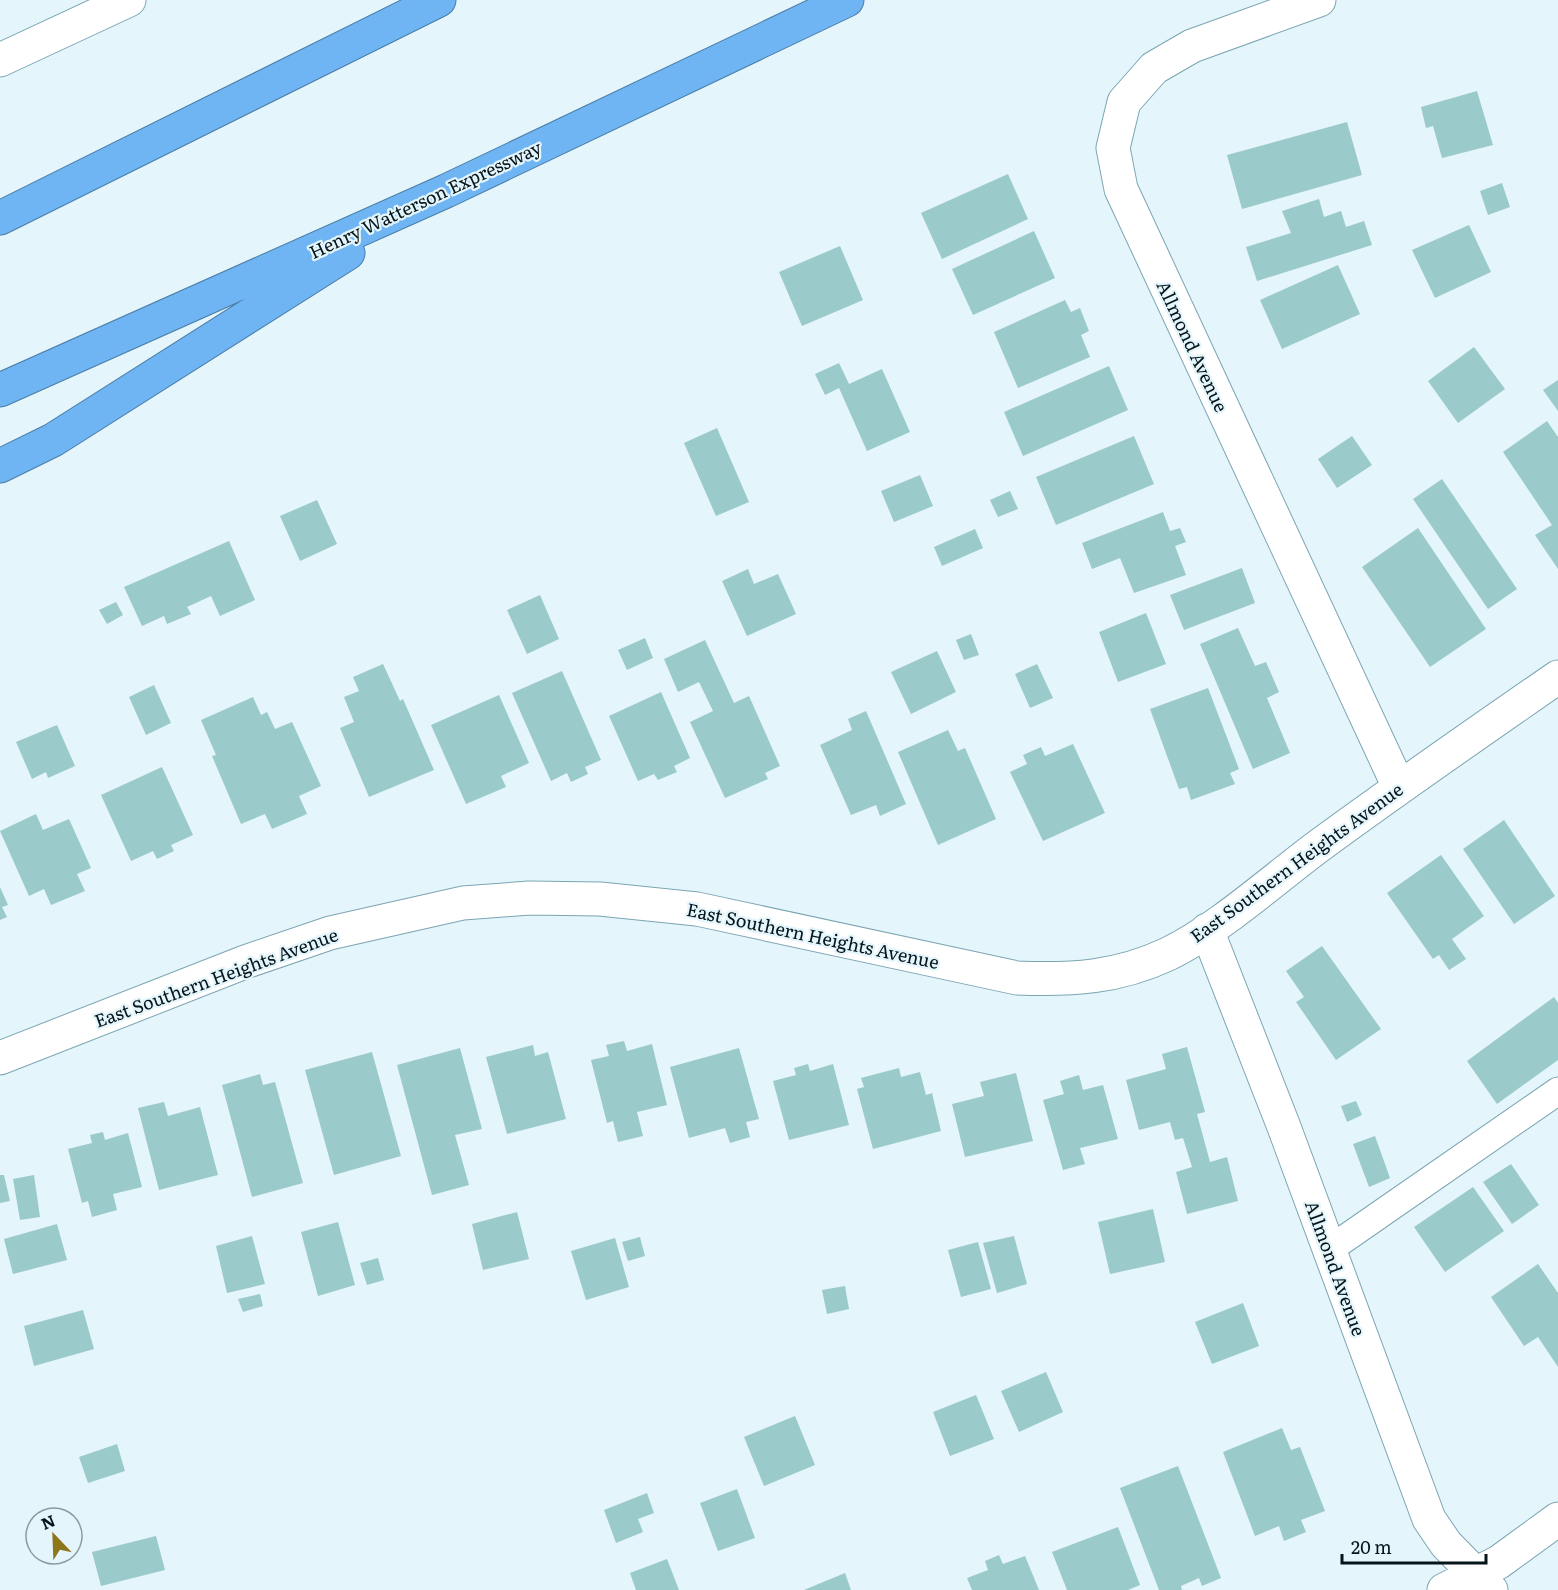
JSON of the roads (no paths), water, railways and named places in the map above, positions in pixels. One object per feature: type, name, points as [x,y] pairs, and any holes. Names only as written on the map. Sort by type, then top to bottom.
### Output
[{"type":"highway","points":[[0,218],[439,0]]},
{"type":"highway","name":"Henry Watterson Expressway","points":[[0,390],[446,191],[847,0]]},
{"type":"highway","points":[[0,466],[53,440],[446,191]]},
{"type":"street","points":[[0,60],[129,0]]},
{"type":"street","name":"Allmond Avenue","points":[[1319,0],[1192,46],[1154,68],[1124,102],[1113,148],[1121,189],[1399,787]]},
{"type":"street","name":"East Southern Heights Avenue","points":[[0,1058],[245,962],[330,933],[463,903],[529,898],[600,899],[697,909],[1017,978],[1064,980],[1099,977],[1168,954],[1207,930],[1399,787],[1558,677]]},
{"type":"street","name":"Allmond Avenue","points":[[1207,930],[1330,1249],[1429,1519],[1483,1582]]},
{"type":"street","points":[[1444,1590],[1483,1582],[1499,1562],[1558,1519]]},
{"type":"lane","points":[[1330,1249],[1558,1091]]}]
